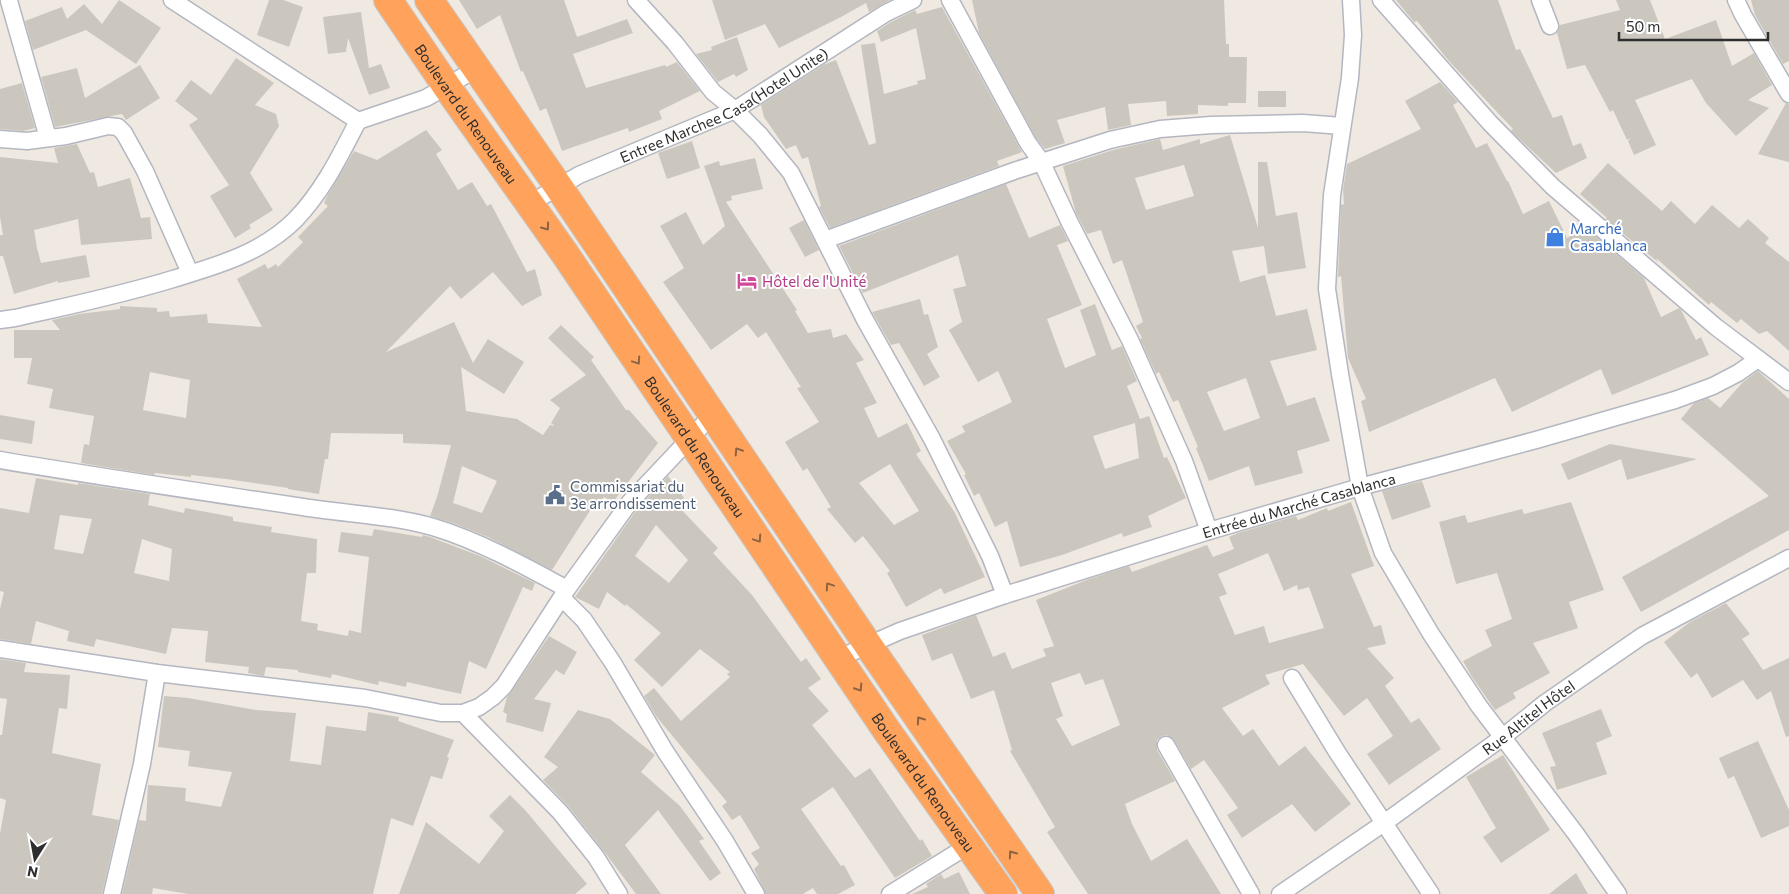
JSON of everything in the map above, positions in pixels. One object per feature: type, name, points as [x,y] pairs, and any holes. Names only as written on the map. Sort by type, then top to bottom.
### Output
[{"type":"highway","name":"Boulevard du Renouveau","points":[[388,0],[565,254],[887,730],[1003,894]]},
{"type":"highway","name":"Boulevard du Renouveau","points":[[429,0],[558,186],[868,645],[1040,894]]},
{"type":"street","points":[[172,0],[358,121]]},
{"type":"street","points":[[636,0],[675,43],[713,92],[735,110],[760,135],[791,173],[864,318],[932,440],[990,556],[1005,595]]},
{"type":"street","name":"Entree Marchee Casa(Hotel Unite)","points":[[529,204],[579,175],[735,110],[886,13],[914,0]]},
{"type":"street","points":[[950,0],[1028,143],[1041,161],[1070,223],[1130,340],[1184,461],[1209,531]]},
{"type":"street","points":[[1351,0],[1353,35],[1350,78],[1332,195],[1328,289],[1340,374],[1360,487],[1383,553],[1431,634],[1479,706],[1570,826],[1618,894]]},
{"type":"street","points":[[1381,0],[1490,123],[1553,187],[1716,327],[1789,382]]},
{"type":"street","points":[[1540,0],[1550,26]]},
{"type":"street","points":[[1736,0],[1789,94]]},
{"type":"street","points":[[8,1],[48,138]]},
{"type":"street","points":[[0,320],[121,294],[190,274],[239,257],[270,240],[294,221],[314,198],[332,171],[358,121],[426,98],[476,69]]},
{"type":"street","points":[[825,240],[1041,161],[1110,140],[1160,129],[1211,125],[1293,123],[1342,126]]},
{"type":"street","points":[[0,139],[27,141],[108,126],[118,128],[124,133],[145,172],[190,274]]},
{"type":"street","name":"Entrée du Marché Casablanca","points":[[839,658],[900,631],[1005,595],[1209,531],[1675,400],[1713,386],[1738,373],[1758,359]]},
{"type":"street","points":[[0,649],[158,673],[365,698],[441,713],[463,713],[479,707],[504,686],[564,593],[630,502],[713,414]]},
{"type":"street","points":[[0,460],[296,506],[405,520],[435,527],[478,544],[536,572],[564,593],[584,620],[613,663],[665,751],[725,841],[756,894]]},
{"type":"street","name":"Rue Altitel Hôtel","points":[[1280,894],[1384,823],[1503,737],[1546,703],[1642,636],[1789,558]]},
{"type":"street","points":[[112,894],[142,764],[158,673]]},
{"type":"street","points":[[1292,678],[1337,752],[1431,894]]},
{"type":"street","points":[[463,713],[560,812],[596,857],[612,891]]},
{"type":"street","points":[[1166,745],[1252,894]]},
{"type":"street","points":[[890,894],[969,845]]},
{"type":"building","points":[[119,0],[161,28],[136,64],[86,30],[33,50],[25,21],[62,7],[67,19],[84,4],[102,24]]},
{"type":"building","points":[[269,0],[283,0],[303,7],[289,47],[257,35]]},
{"type":"building","points":[[459,0],[564,0],[577,37],[627,19],[633,33],[573,54],[586,88],[665,65],[666,67],[677,62],[700,91],[659,111],[662,119],[629,132],[628,128],[562,151],[546,108],[540,111],[523,71],[521,72],[500,15],[477,29]]},
{"type":"building","points":[[712,0],[890,0],[869,12],[866,3],[779,48],[765,24],[725,40]]},
{"type":"building","points":[[972,0],[1224,0],[1226,44],[1229,44],[1229,57],[1247,57],[1246,103],[1228,103],[1228,106],[1198,105],[1198,114],[1167,116],[1166,101],[1128,104],[1131,125],[1108,130],[1105,107],[1057,120],[1065,143],[1045,149],[1036,138],[979,33]]},
{"type":"building","points":[[1396,0],[1498,0],[1516,50],[1520,49],[1553,118],[1562,115],[1573,146],[1581,143],[1587,158],[1556,173],[1512,132],[1511,130],[1513,129],[1448,60],[1417,21],[1414,22]]},
{"type":"building","points":[[1616,0],[1650,0],[1665,39],[1716,20],[1732,66],[1754,53],[1772,85],[1748,100],[1769,108],[1736,136],[1706,103],[1692,79],[1635,100],[1656,145],[1634,155],[1628,141],[1631,138],[1627,140],[1613,110],[1610,112],[1585,65],[1567,69],[1557,33],[1560,25],[1620,10]]},
{"type":"building","points":[[1751,0],[1789,0],[1789,61],[1783,64],[1755,15]]},
{"type":"building","points":[[942,7],[1022,152],[997,161],[999,166],[830,228],[819,207],[821,206],[808,157],[802,159],[796,145],[786,149],[764,117],[761,105],[823,65],[836,60],[869,145],[876,143],[861,45],[875,43],[884,94],[918,84],[917,81],[926,79],[916,28],[881,42],[877,31],[915,10],[917,14]]},
{"type":"building","points":[[361,12],[369,68],[381,64],[390,88],[369,95],[348,38],[346,52],[328,54],[323,17]]},
{"type":"building","points":[[737,37],[748,70],[736,77],[734,74],[718,82],[696,54],[712,50],[711,47]]},
{"type":"building","points":[[236,58],[274,83],[255,105],[276,114],[279,126],[250,173],[273,210],[249,225],[251,228],[235,238],[210,196],[229,185],[189,125],[198,119],[175,101],[191,80],[211,95]]},
{"type":"building","points":[[140,65],[160,98],[126,120],[122,114],[55,127],[41,77],[77,68],[85,98]]},
{"type":"building","points":[[1440,82],[1458,102],[1453,105],[1476,148],[1487,143],[1508,181],[1523,214],[1549,201],[1567,238],[1586,228],[1644,278],[1661,317],[1679,308],[1681,310],[1696,340],[1701,337],[1709,355],[1612,395],[1601,369],[1512,412],[1495,378],[1369,432],[1361,401],[1366,399],[1348,358],[1341,276],[1338,277],[1341,205],[1344,204],[1343,190],[1347,164],[1421,129],[1405,101]]},
{"type":"building","points":[[22,83],[35,128],[23,131],[0,129],[0,89]]},
{"type":"building","points":[[1258,91],[1286,91],[1286,107],[1258,107]]},
{"type":"building","points":[[1786,103],[1789,104],[1789,162],[1758,154]]},
{"type":"building","points":[[426,130],[442,150],[436,154],[458,190],[472,182],[487,206],[491,204],[527,272],[535,269],[542,295],[522,306],[493,272],[461,299],[450,286],[386,352],[454,322],[473,363],[488,339],[524,362],[504,394],[461,367],[466,411],[517,419],[543,435],[550,425],[555,426],[551,423],[560,408],[550,400],[586,375],[548,338],[561,325],[594,357],[591,360],[626,410],[629,410],[658,443],[613,502],[604,497],[595,511],[591,509],[552,570],[488,537],[430,516],[451,445],[403,443],[403,434],[331,433],[328,459],[325,459],[319,494],[226,479],[155,473],[154,475],[81,463],[84,444],[89,445],[94,416],[49,408],[53,389],[27,384],[32,358],[14,358],[14,330],[60,330],[52,320],[79,314],[120,309],[120,306],[157,308],[157,312],[169,311],[170,317],[207,314],[208,323],[262,327],[237,279],[265,264],[268,269],[276,264],[278,267],[303,242],[298,237],[328,206],[324,203],[326,198],[354,151],[377,160]],"holes":[[[150,372],[190,380],[186,418],[143,410]],[[462,466],[497,481],[482,513],[453,503]]]},
{"type":"building","points":[[1230,135],[1258,228],[1258,162],[1267,162],[1276,216],[1297,212],[1306,268],[1268,274],[1264,246],[1232,251],[1240,282],[1265,275],[1276,316],[1307,309],[1317,350],[1270,361],[1287,406],[1315,397],[1330,441],[1297,451],[1303,473],[1255,486],[1249,466],[1209,481],[1196,448],[1198,447],[1178,400],[1173,402],[1159,372],[1156,374],[1140,339],[1142,338],[1136,326],[1143,322],[1122,260],[1113,264],[1101,230],[1087,234],[1076,213],[1063,166],[1113,150],[1160,139],[1163,150],[1200,139],[1200,144]],"holes":[[[1184,165],[1194,196],[1146,210],[1135,178]],[[1246,378],[1260,418],[1224,431],[1207,392]]]},
{"type":"building","points":[[692,141],[700,168],[667,179],[658,153]]},
{"type":"building","points":[[77,144],[90,173],[94,172],[98,187],[130,178],[141,218],[150,217],[152,239],[81,245],[78,219],[34,230],[41,263],[86,255],[90,277],[58,283],[58,281],[14,294],[3,256],[0,256],[0,235],[3,235],[0,217],[0,157],[58,163],[54,148]]},
{"type":"building","points":[[755,158],[763,189],[731,196],[732,200],[726,202],[797,310],[795,311],[808,333],[831,329],[833,338],[846,334],[864,360],[856,363],[877,403],[864,408],[878,438],[907,423],[921,451],[916,454],[955,513],[985,577],[944,594],[941,588],[906,607],[887,573],[890,571],[863,536],[855,543],[827,509],[831,507],[807,468],[803,471],[785,442],[819,422],[797,388],[801,387],[766,332],[758,338],[747,324],[711,350],[663,282],[684,268],[660,226],[686,212],[703,245],[725,226],[704,166],[719,161],[720,166]],"holes":[[[890,464],[919,511],[894,525],[859,483]]]},
{"type":"building","points":[[1608,163],[1662,211],[1671,201],[1695,224],[1712,205],[1739,228],[1748,219],[1769,238],[1765,243],[1789,262],[1789,351],[1767,331],[1759,334],[1741,319],[1737,323],[1711,302],[1709,305],[1656,258],[1658,262],[1605,219],[1607,218],[1580,194]]},
{"type":"building","points":[[1006,184],[1029,238],[1060,225],[1068,241],[1057,245],[1082,305],[1047,319],[1065,368],[1096,355],[1080,310],[1095,304],[1112,350],[1122,346],[1137,381],[1127,386],[1140,419],[1149,416],[1164,458],[1167,457],[1186,498],[1148,516],[1152,527],[1123,537],[1122,533],[1062,555],[1020,567],[1007,521],[995,527],[979,493],[974,496],[964,475],[966,474],[947,441],[965,432],[962,426],[1012,402],[998,371],[978,382],[949,330],[962,322],[953,289],[966,286],[958,255],[863,293],[839,246]],"holes":[[[1135,423],[1139,458],[1105,469],[1093,436]]]},
{"type":"building","points":[[804,220],[819,250],[805,257],[789,228]]},
{"type":"building","points":[[920,299],[924,315],[928,314],[938,347],[927,354],[940,377],[924,386],[899,343],[891,345],[872,312]]},
{"type":"building","points":[[1758,371],[1789,399],[1789,530],[1641,612],[1622,577],[1769,496],[1681,419],[1694,403],[1708,398],[1720,408],[1743,382]]},
{"type":"building","points":[[0,415],[35,421],[32,444],[0,439]]},
{"type":"building","points":[[1610,444],[1697,459],[1627,480],[1621,459],[1568,480],[1561,464]]},
{"type":"building","points":[[668,476],[684,498],[676,504],[718,548],[713,553],[752,595],[801,662],[806,658],[821,679],[808,688],[829,711],[812,725],[855,778],[870,768],[920,841],[922,839],[932,856],[895,878],[833,787],[801,809],[841,866],[844,865],[855,885],[838,894],[817,894],[813,888],[803,894],[766,894],[754,869],[759,864],[751,853],[760,848],[740,815],[732,820],[722,806],[727,802],[656,716],[644,696],[654,688],[681,721],[730,677],[727,674],[730,672],[700,649],[662,687],[634,660],[661,633],[626,604],[625,606],[607,592],[599,609],[575,597],[638,508]],"holes":[[[656,525],[688,560],[669,583],[635,556]]]},
{"type":"building","points":[[36,478],[150,494],[148,505],[184,513],[185,508],[233,517],[233,521],[272,527],[271,532],[317,539],[316,573],[307,573],[301,621],[318,624],[317,630],[348,636],[349,630],[361,633],[369,557],[338,552],[341,532],[372,536],[374,529],[422,537],[423,535],[480,556],[535,583],[532,591],[523,587],[486,669],[469,661],[461,694],[407,682],[406,687],[379,681],[378,685],[332,674],[331,678],[298,672],[298,670],[266,667],[264,676],[248,673],[249,667],[205,662],[208,631],[172,628],[166,654],[96,639],[94,647],[67,641],[69,631],[36,621],[31,644],[0,639],[0,609],[4,592],[0,591],[0,508],[29,513]],"holes":[[[60,515],[92,519],[83,554],[54,549]],[[142,539],[172,549],[169,581],[134,573]]]},
{"type":"building","points":[[1422,481],[1431,507],[1392,520],[1382,491]]},
{"type":"building","points":[[1351,502],[1374,566],[1351,574],[1374,627],[1381,625],[1386,644],[1367,648],[1394,678],[1385,686],[1411,723],[1419,718],[1441,749],[1389,785],[1367,754],[1393,736],[1367,698],[1344,716],[1303,664],[1265,675],[1270,684],[1222,708],[1243,736],[1253,729],[1279,766],[1305,746],[1351,804],[1315,832],[1292,804],[1242,838],[1227,815],[1238,808],[1204,760],[1191,769],[1174,740],[1167,735],[1162,736],[1157,740],[1157,750],[1175,781],[1125,804],[1132,824],[1151,861],[1187,839],[1221,894],[1088,894],[1047,832],[1055,827],[1010,751],[1012,750],[994,690],[971,699],[952,653],[932,661],[922,635],[976,615],[993,657],[1005,652],[1012,669],[1046,656],[1043,649],[1054,646],[1036,600],[1089,579],[1129,566],[1132,572],[1207,545],[1213,557],[1234,549],[1229,537],[1238,533],[1296,516],[1298,520],[1327,508],[1328,511]],"holes":[[[1268,553],[1284,591],[1297,585],[1298,590],[1309,587],[1324,628],[1269,643],[1264,626],[1235,635],[1219,597],[1227,594],[1218,574]],[[1080,673],[1085,685],[1103,679],[1120,725],[1072,746],[1056,719],[1063,716],[1051,683]]]},
{"type":"building","points":[[1571,502],[1604,590],[1569,602],[1578,628],[1533,643],[1550,673],[1513,693],[1516,698],[1495,710],[1463,661],[1492,646],[1485,630],[1512,619],[1497,573],[1456,584],[1439,522],[1465,515],[1468,523],[1522,509],[1524,514]]},
{"type":"building","points":[[1726,603],[1750,634],[1742,639],[1763,670],[1789,658],[1789,736],[1786,737],[1771,691],[1757,700],[1743,680],[1712,698],[1697,673],[1691,678],[1664,642],[1690,622]]},
{"type":"building","points":[[549,636],[577,652],[564,675],[556,670],[534,699],[551,703],[543,732],[506,722],[507,714],[503,712],[507,697]]},
{"type":"building","points":[[0,659],[26,663],[24,672],[70,675],[67,709],[59,708],[52,753],[101,764],[92,815],[119,820],[102,894],[0,894],[0,834],[6,800],[0,798],[0,735],[2,735],[7,699],[0,698]]},
{"type":"building","points":[[164,696],[188,698],[256,710],[296,713],[290,761],[321,765],[326,726],[366,731],[368,712],[399,717],[398,721],[454,740],[447,757],[449,758],[442,779],[431,776],[413,826],[391,818],[373,894],[188,894],[153,888],[152,894],[122,894],[139,820],[146,821],[148,785],[186,788],[185,801],[221,807],[232,772],[188,766],[190,751],[158,747]]},
{"type":"building","points":[[1601,709],[1612,736],[1596,743],[1607,774],[1557,790],[1550,767],[1556,766],[1542,733]]},
{"type":"building","points":[[578,710],[610,719],[655,755],[641,772],[680,806],[704,839],[699,841],[721,873],[710,881],[658,810],[625,845],[661,894],[636,894],[568,806],[543,780],[558,767],[544,757]]},
{"type":"building","points":[[1758,741],[1789,810],[1789,826],[1761,838],[1734,776],[1728,779],[1719,758]]},
{"type":"building","points":[[1503,755],[1550,830],[1501,863],[1483,837],[1496,828],[1466,777]]},
{"type":"building","points":[[510,795],[526,811],[587,884],[575,894],[399,894],[426,822],[479,864],[504,831],[489,816]]},
{"type":"building","points":[[959,872],[970,894],[912,894],[928,887],[926,884],[941,874],[944,879]]},
{"type":"building","points":[[1576,873],[1588,894],[1549,894]]},
{"type":"place","name":"Marché Casablanca","points":[[1555,237]]},
{"type":"place","name":"Hôtel de l'Unité","points":[[747,281]]},
{"type":"place","name":"Commissariat du 3e arrondissement","points":[[555,495]]}]
